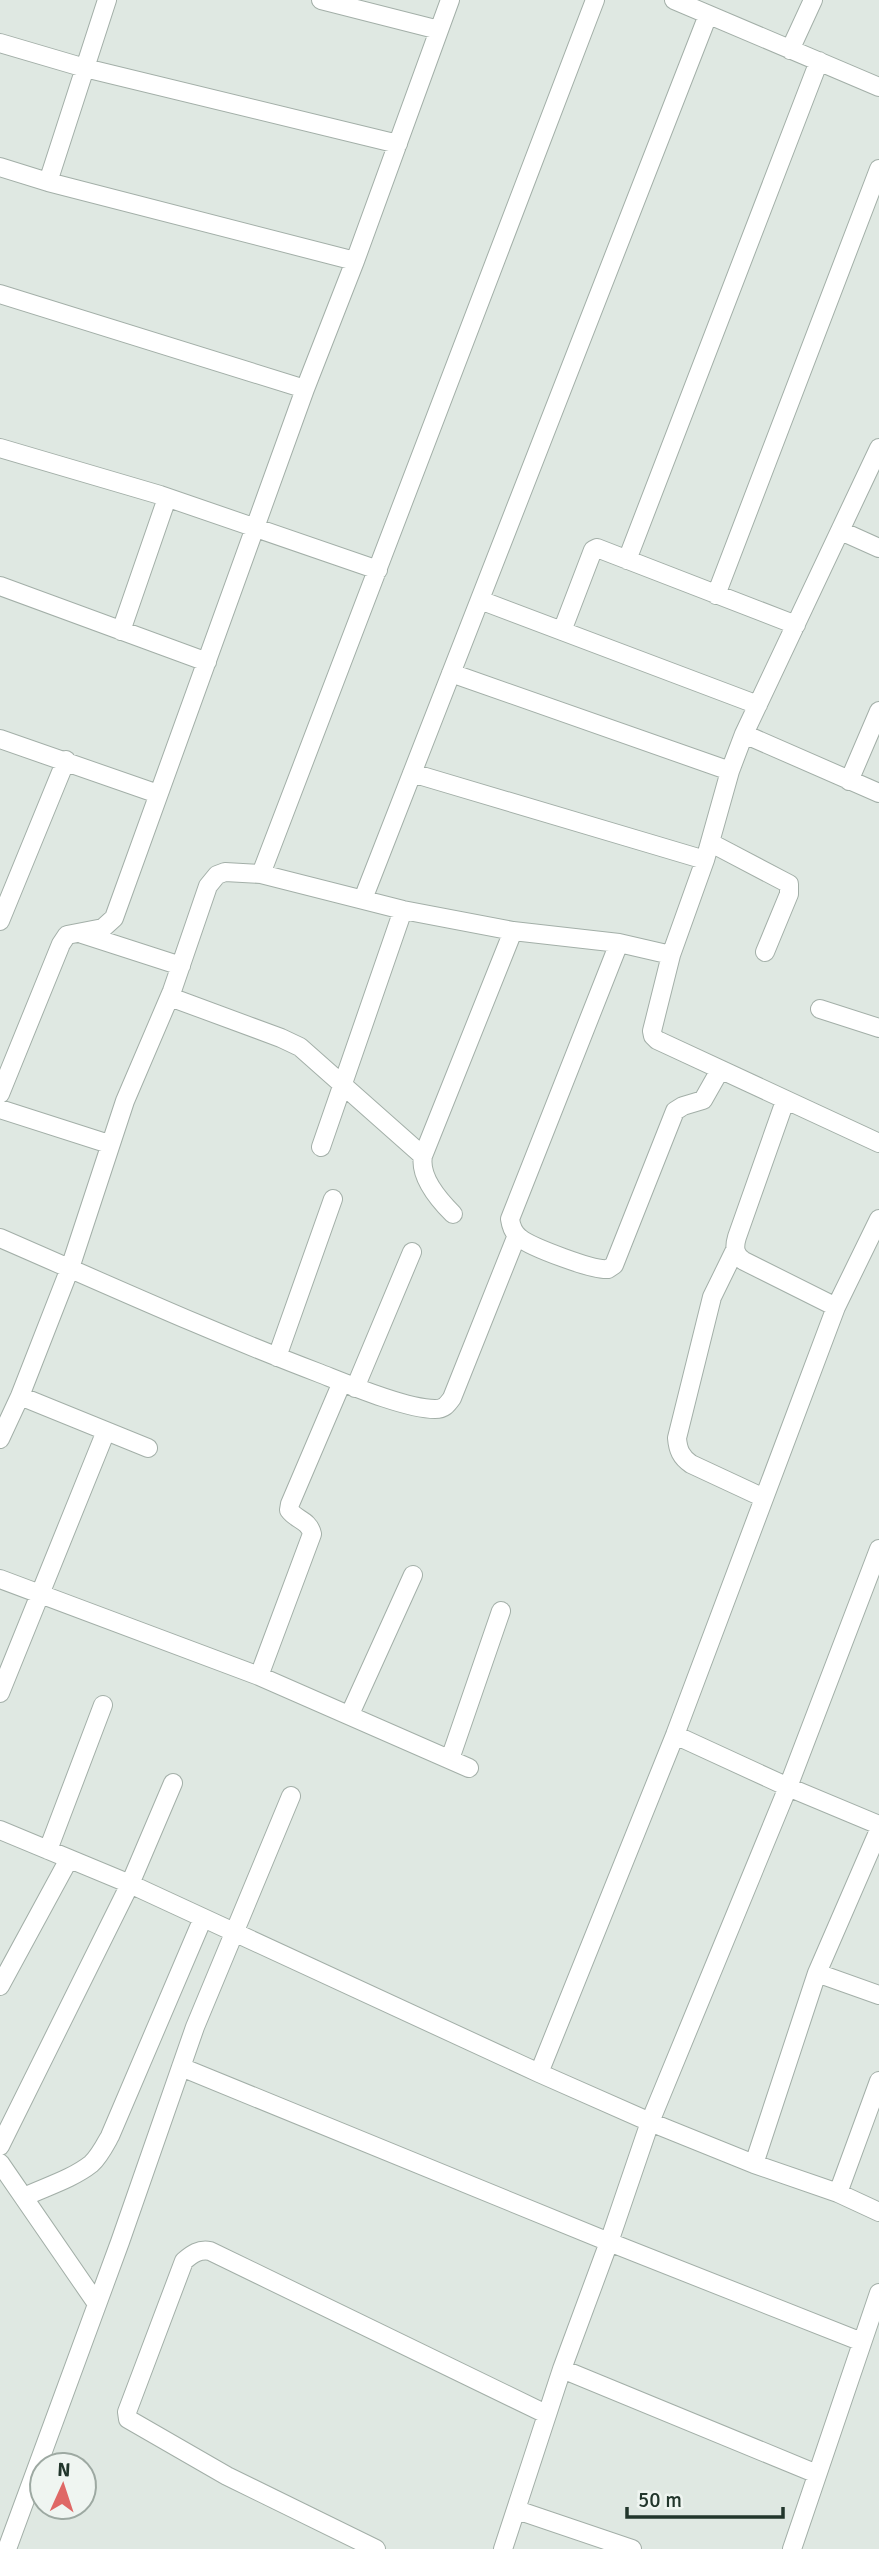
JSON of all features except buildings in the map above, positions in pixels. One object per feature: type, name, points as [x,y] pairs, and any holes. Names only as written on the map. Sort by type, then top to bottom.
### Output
[{"type":"street","points":[[48,182],[107,0]]},
{"type":"street","points":[[321,0],[439,30]]},
{"type":"street","points":[[0,1094],[61,944],[67,935],[103,928],[114,918],[305,389],[355,261],[450,0]]},
{"type":"street","points":[[261,874],[595,0]]},
{"type":"street","points":[[674,0],[700,8],[790,50],[877,80]]},
{"type":"street","points":[[790,50],[813,0]]},
{"type":"street","points":[[363,899],[480,600],[700,8]]},
{"type":"street","points":[[0,43],[85,68],[398,144]]},
{"type":"street","points":[[627,560],[819,61]]},
{"type":"street","points":[[0,167],[48,182],[355,261]]},
{"type":"street","points":[[716,595],[879,169]]},
{"type":"street","points":[[0,294],[305,389]]},
{"type":"street","points":[[0,448],[167,498],[377,570]]},
{"type":"street","points":[[879,448],[744,734],[730,771],[708,852],[671,955],[653,1036],[785,1101],[879,1143]]},
{"type":"street","points":[[121,631],[167,498]]},
{"type":"street","points":[[841,531],[879,548]]},
{"type":"street","points":[[562,631],[594,548],[796,625]]},
{"type":"street","points":[[0,586],[207,663]]},
{"type":"street","points":[[480,600],[758,705]]},
{"type":"street","points":[[451,673],[730,771]]},
{"type":"street","points":[[849,781],[879,711]]},
{"type":"street","points":[[744,734],[879,793]]},
{"type":"street","points":[[0,739],[158,794]]},
{"type":"street","points":[[0,921],[66,760]]},
{"type":"street","points":[[412,773],[708,852],[789,884],[789,894],[765,952]]},
{"type":"street","points":[[0,1439],[20,1396],[70,1268],[125,1101],[170,997],[212,880],[217,875],[225,872],[261,874],[403,909],[513,931],[619,943],[671,955]]},
{"type":"street","points":[[321,1147],[403,909]]},
{"type":"street","points":[[453,1214],[422,1171],[423,1156],[513,931]]},
{"type":"street","points":[[79,933],[181,966]]},
{"type":"street","points":[[619,943],[510,1219],[517,1235],[536,1246],[596,1269],[608,1269],[614,1265],[675,1111],[683,1105],[703,1100],[720,1070]]},
{"type":"street","points":[[170,997],[300,1047],[423,1156]]},
{"type":"street","points":[[820,1009],[879,1028]]},
{"type":"street","points":[[764,1498],[682,1458],[677,1438],[712,1297],[735,1250],[737,1237],[785,1101]]},
{"type":"street","points":[[0,1109],[109,1144]]},
{"type":"street","points":[[277,1357],[333,1199]]},
{"type":"street","points":[[539,2073],[675,1735],[836,1307],[879,1219]]},
{"type":"street","points":[[0,1238],[277,1357],[349,1385],[423,1408],[438,1409],[446,1407],[452,1398],[517,1235]]},
{"type":"street","points":[[735,1250],[738,1258],[836,1307]]},
{"type":"street","points":[[259,1676],[312,1534],[307,1524],[291,1513],[290,1504],[412,1252]]},
{"type":"street","points":[[20,1396],[148,1448]]},
{"type":"street","points":[[0,1693],[106,1431]]},
{"type":"street","points":[[503,2549],[546,2414],[650,2122],[788,1787],[879,1549]]},
{"type":"street","points":[[350,1714],[413,1575]]},
{"type":"street","points":[[0,1579],[259,1676],[469,1768]]},
{"type":"street","points":[[450,1759],[501,1611]]},
{"type":"street","points":[[48,1850],[103,1705]]},
{"type":"street","points":[[675,1735],[788,1787],[878,1822],[817,1973],[754,2164]]},
{"type":"street","points":[[0,2146],[130,1884],[173,1783]]},
{"type":"street","points":[[7,2549],[195,2027],[291,1796]]},
{"type":"street","points":[[1,1832],[130,1884],[650,2122],[879,2211]]},
{"type":"street","points":[[0,1986],[69,1859]]},
{"type":"street","points":[[24,2197],[74,2174],[92,2163],[102,2151],[203,1918]]},
{"type":"street","points":[[817,1973],[879,1995]]},
{"type":"street","points":[[181,2067],[862,2343]]},
{"type":"street","points":[[838,2193],[879,2081]]},
{"type":"street","points":[[0,2163],[97,2304]]},
{"type":"street","points":[[376,2549],[227,2476],[128,2419],[127,2412],[184,2261],[190,2255],[204,2250],[210,2251],[546,2414]]},
{"type":"street","points":[[792,2549],[879,2293]]},
{"type":"street","points":[[562,2369],[817,2474]]},
{"type":"street","points":[[517,2510],[632,2549]]}]
